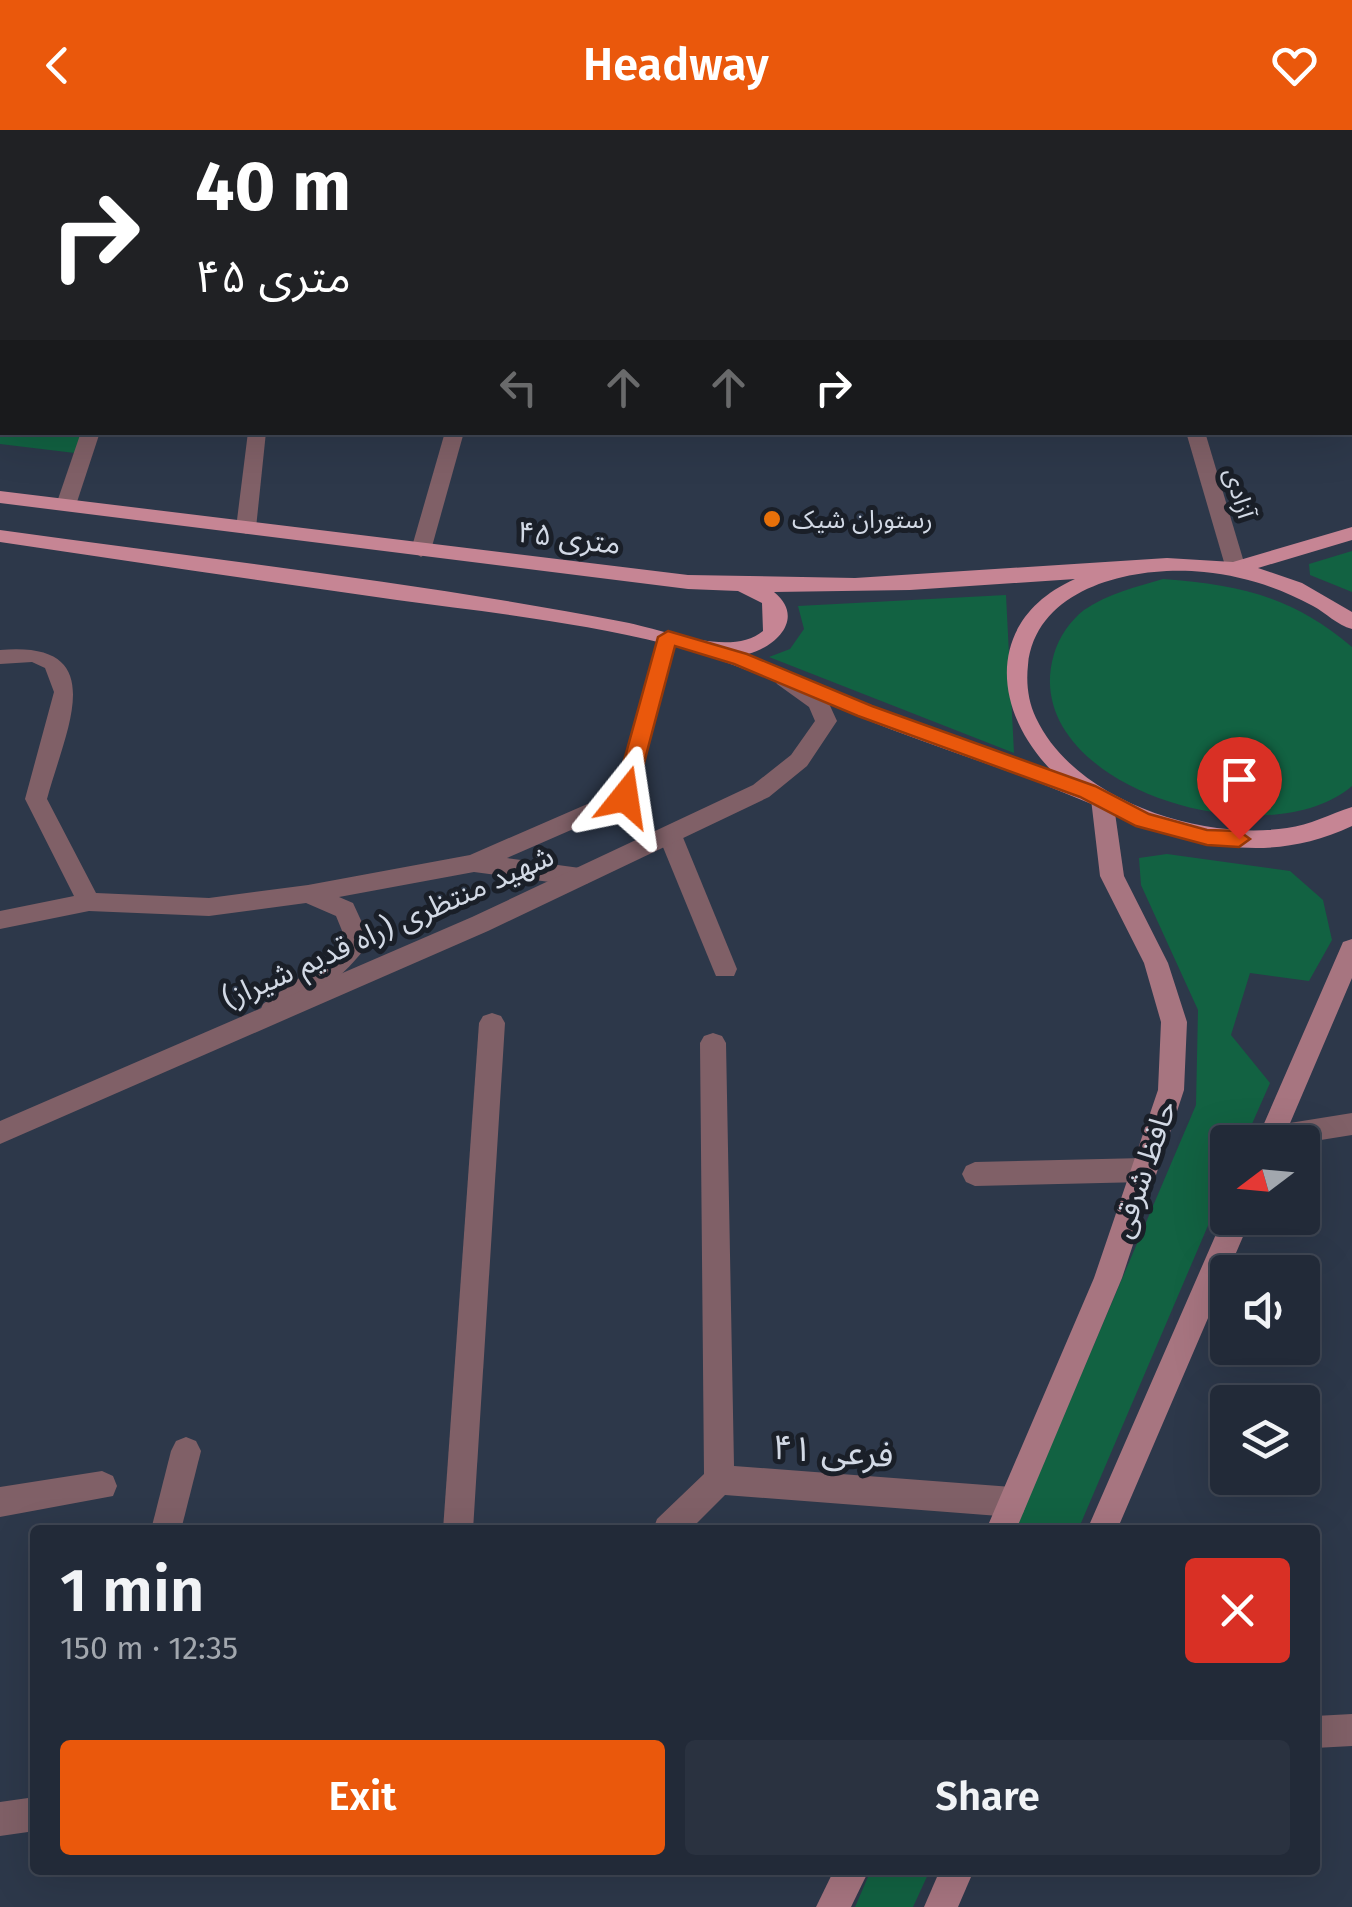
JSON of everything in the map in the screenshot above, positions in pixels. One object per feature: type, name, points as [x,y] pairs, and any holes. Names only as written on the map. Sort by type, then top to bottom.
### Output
[{"type":"main road","name":"۴۵ متری","points":[[0,497],[742,586],[1016,579],[1133,566]]},
{"type":"main road","points":[[1236,569],[1352,533]]},
{"type":"main road","points":[[0,536],[552,616],[668,637],[1095,795],[1143,820],[1207,838],[1272,840],[1330,828],[1352,816]]},
{"type":"main road","points":[[1095,795],[1041,748],[1017,700],[1017,654],[1039,614],[1079,584],[1133,566],[1183,562],[1236,569],[1285,583],[1329,604],[1352,622]]},
{"type":"main road","points":[[711,650],[746,648],[764,642],[776,630],[777,616],[771,599],[742,586]]},
{"type":"main road","name":"حافظ شرقی","points":[[1007,1516],[1108,1278],[1172,1090],[1174,1022],[1156,964],[1112,876],[1095,795]]},
{"type":"main road","points":[[1276,1125],[1352,949]]},
{"type":"main road","points":[[1104,1525],[1229,1235]]},
{"type":"main road","points":[[833,1907],[849,1875]]},
{"type":"main road","points":[[941,1907],[954,1875]]},
{"type":"street","points":[[66,506],[90,435]]},
{"type":"street","points":[[246,528],[257,435]]},
{"type":"street","points":[[421,550],[454,435]]},
{"type":"street","name":"آزادی","points":[[1197,435],[1236,569]]},
{"type":"street","points":[[0,920],[89,902],[208,907],[308,894],[474,863],[625,797],[668,637]]},
{"type":"street","points":[[0,657],[34,654],[54,663],[65,692],[36,799],[89,902]]},
{"type":"street","name":"شهید منتظری (راه قدیم شیراز)","points":[[0,1133],[580,877],[761,791],[792,770],[813,747],[826,721],[818,702],[781,676]]},
{"type":"street","points":[[670,836],[726,969]]},
{"type":"street","points":[[474,863],[580,877]]},
{"type":"street","points":[[260,1020],[338,962],[358,940],[345,910],[308,894]]},
{"type":"street","points":[[458,1525],[492,1022]]},
{"type":"street","points":[[673,1525],[718,1480],[713,1043]]},
{"type":"street","points":[[1320,1130],[1352,1124]]},
{"type":"street","points":[[975,1174],[1144,1170]]},
{"type":"street","points":[[167,1525],[186,1451]]},
{"type":"street","name":"فرعی ۴۱","points":[[718,1480],[1007,1516]]},
{"type":"street","points":[[0,1502],[102,1486]]},
{"type":"street","points":[[1320,1732],[1352,1730]]},
{"type":"street","points":[[0,1818],[30,1815]]},
{"type":"green space","points":[[0,435],[89,435],[83,454],[0,444]]},
{"type":"green space","points":[[1352,551],[1352,592],[1310,575],[1309,564]]},
{"type":"green space","points":[[1163,579],[1217,585],[1264,596],[1308,616],[1352,647],[1352,786],[1313,807],[1263,815],[1209,811],[1156,797],[1108,773],[1072,740],[1052,700],[1054,654],[1062,636],[1074,619],[1093,604]]},
{"type":"green space","points":[[1006,595],[1014,753],[769,657],[790,649],[804,629],[798,606]]},
{"type":"green space","points":[[1167,854],[1290,871],[1323,900],[1332,940],[1309,981],[1250,973],[1231,1035],[1270,1083],[1251,1125],[1210,1125],[1210,1221],[1080,1525],[1017,1525],[1196,1105],[1198,1010],[1141,885],[1139,858]]},
{"type":"green space","points":[[869,1875],[928,1875],[913,1907],[855,1907]]},
{"type":"place","name":"رستوران شیک","points":[[772,519]]},
{"type":"route","points":[[625,797],[668,637],[740,659],[865,711],[1087,791],[1143,820],[1207,838],[1239,839]]}]
